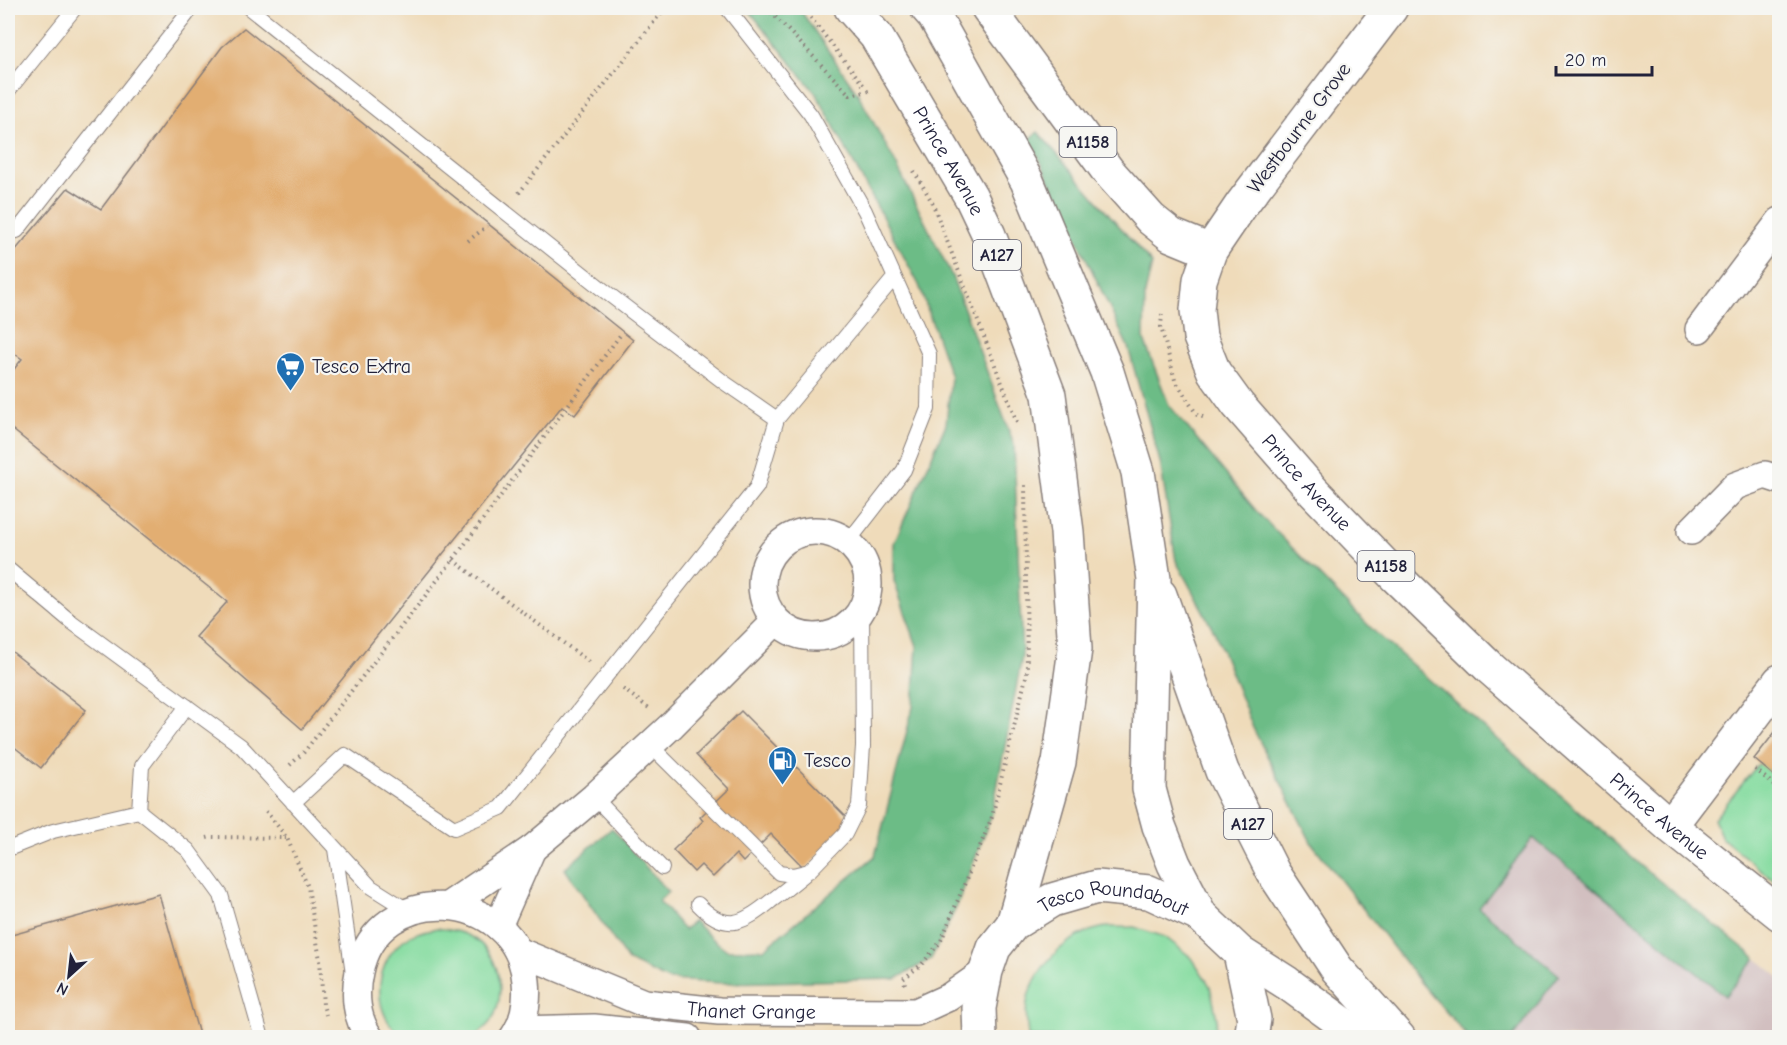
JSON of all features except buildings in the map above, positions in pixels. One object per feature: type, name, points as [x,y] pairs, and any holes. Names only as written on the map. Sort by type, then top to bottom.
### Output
[{"type":"main road","name":"Prince Avenue","points":[[851,8],[876,36],[971,197],[989,235],[1049,395],[1067,532],[1075,650],[1059,762],[1013,924]]},
{"type":"main road","name":"A127","points":[[927,8],[1027,181],[1107,372],[1138,472],[1154,579],[1149,789],[1159,826],[1174,864],[1201,915]]},
{"type":"main road","name":"A1158","points":[[988,8],[1108,171],[1151,219],[1171,235],[1210,251]]},
{"type":"main road","name":"Westbourne Grove","points":[[1210,251],[1242,204],[1391,8]]},
{"type":"main road","name":"Prince Avenue","points":[[1210,251],[1200,280],[1197,310],[1200,337],[1214,372],[1238,405],[1314,492],[1396,577],[1490,668],[1670,826],[1779,915]]},
{"type":"main road","name":"A127","points":[[1154,579],[1222,771],[1273,872],[1337,969],[1399,1038]]},
{"type":"main road","points":[[1670,826],[1779,681]]},
{"type":"main road","name":"Tesco Roundabout","points":[[980,1038],[979,1008],[986,971],[994,948],[1013,924],[1052,900],[1097,887],[1149,892],[1201,915],[1240,953],[1287,983],[1363,1038]]},
{"type":"main road","points":[[1240,953],[1254,1019],[1251,1038]]},
{"type":"street","points":[[1699,329],[1779,221]]},
{"type":"street","points":[[1691,531],[1735,486],[1765,475],[1779,480]]},
{"type":"street","points":[[814,530],[832,533],[848,542],[858,553],[866,573],[867,594],[862,608],[852,622],[838,632],[822,637],[806,637],[790,632],[776,621],[766,606],[762,581],[770,555],[782,542],[797,534],[814,530]]},
{"type":"street","points":[[449,905],[532,849],[594,797],[672,725],[776,621]]},
{"type":"street","points":[[498,926],[532,849]]},
{"type":"street","points":[[370,1038],[358,1011],[356,987],[361,960],[375,936],[391,921],[409,911],[429,906],[449,905],[475,912],[498,926],[518,951],[525,972],[527,994],[525,1012],[516,1034]]},
{"type":"street","name":"Thanet Grange","points":[[518,951],[644,1004],[719,1011],[916,1012],[949,997],[986,971]]},
{"type":"street","name":"Thanet Grange","points":[[516,1034],[594,1028],[688,1038]]},
{"type":"lane","points":[[8,92],[75,8]]},
{"type":"lane","points":[[8,233],[17,231],[192,8]]},
{"type":"lane","points":[[249,8],[505,212],[725,383],[777,419]]},
{"type":"lane","points":[[727,8],[811,115],[865,211],[929,354],[928,409],[904,470],[848,542]]},
{"type":"lane","points":[[293,803],[345,755],[454,828],[501,808],[757,487],[777,419],[894,278]]},
{"type":"lane","points":[[8,569],[69,620],[241,746],[371,887],[409,911]]},
{"type":"lane","points":[[698,904],[708,915],[718,920],[731,923],[746,920],[809,871],[845,834],[859,806],[863,746],[862,608]]},
{"type":"lane","points":[[138,810],[142,766],[187,706]]},
{"type":"lane","points":[[650,745],[778,873],[793,875],[809,871]]},
{"type":"lane","points":[[594,797],[662,868]]},
{"type":"lane","points":[[8,849],[53,831],[138,810]]},
{"type":"lane","points":[[138,810],[188,850],[221,895],[262,1038]]},
{"type":"lane","points":[[335,849],[356,987]]},
{"type":"path","points":[[468,241],[505,212],[665,8]]},
{"type":"path","points":[[766,8],[850,95],[869,91],[803,8]]},
{"type":"path","points":[[932,202],[1020,430]]},
{"type":"path","points":[[485,228],[494,235]]},
{"type":"path","points":[[330,1024],[323,1005],[320,960],[308,887],[287,838],[257,800],[304,752],[453,560],[622,335],[612,328]]},
{"type":"path","points":[[903,979],[922,964],[941,941],[992,817],[1027,673],[1025,476]]},
{"type":"path","points":[[453,560],[672,725]]},
{"type":"path","points":[[188,850],[211,837],[287,838]]},
{"type":"shaded area","points":[[1533,838],[1725,996],[1756,958],[1779,977],[1779,1034],[1777,1038],[1513,1037],[1559,975],[1479,909]]},
{"type":"green space","points":[[747,8],[799,8],[858,94],[952,276],[1014,445],[1022,657],[992,814],[957,906],[931,959],[896,979],[722,983],[668,980],[628,961],[565,869],[612,828],[668,892],[659,901],[684,930],[694,921],[727,950],[764,949],[875,856],[913,707],[917,646],[894,581],[894,543],[946,424],[951,377],[919,285],[817,95]]},
{"type":"green space","points":[[1038,132],[1152,264],[1145,294],[1144,340],[1169,405],[1258,513],[1375,632],[1646,870],[1756,958],[1725,996],[1533,838],[1479,908],[1559,975],[1513,1037],[1468,1037],[1421,983],[1311,842],[1253,728],[1215,633],[1176,561],[1160,462],[1128,347],[1030,139]]},
{"type":"green space","points":[[1759,763],[1779,780],[1779,885],[1722,838],[1714,819]]},
{"type":"green space","points":[[1105,927],[1134,927],[1165,937],[1192,958],[1210,986],[1217,1019],[1214,1037],[1028,1037],[1026,1014],[1028,996],[1035,980],[1049,959],[1078,936],[1089,931]]},
{"type":"green space","points":[[437,928],[460,932],[473,938],[488,951],[497,969],[500,988],[497,1008],[489,1024],[475,1037],[404,1037],[386,1018],[380,992],[384,966],[390,954],[407,938]]},
{"type":"place","name":"Tesco Extra","points":[[291,392]]},
{"type":"place","name":"Tesco","points":[[783,786]]}]
